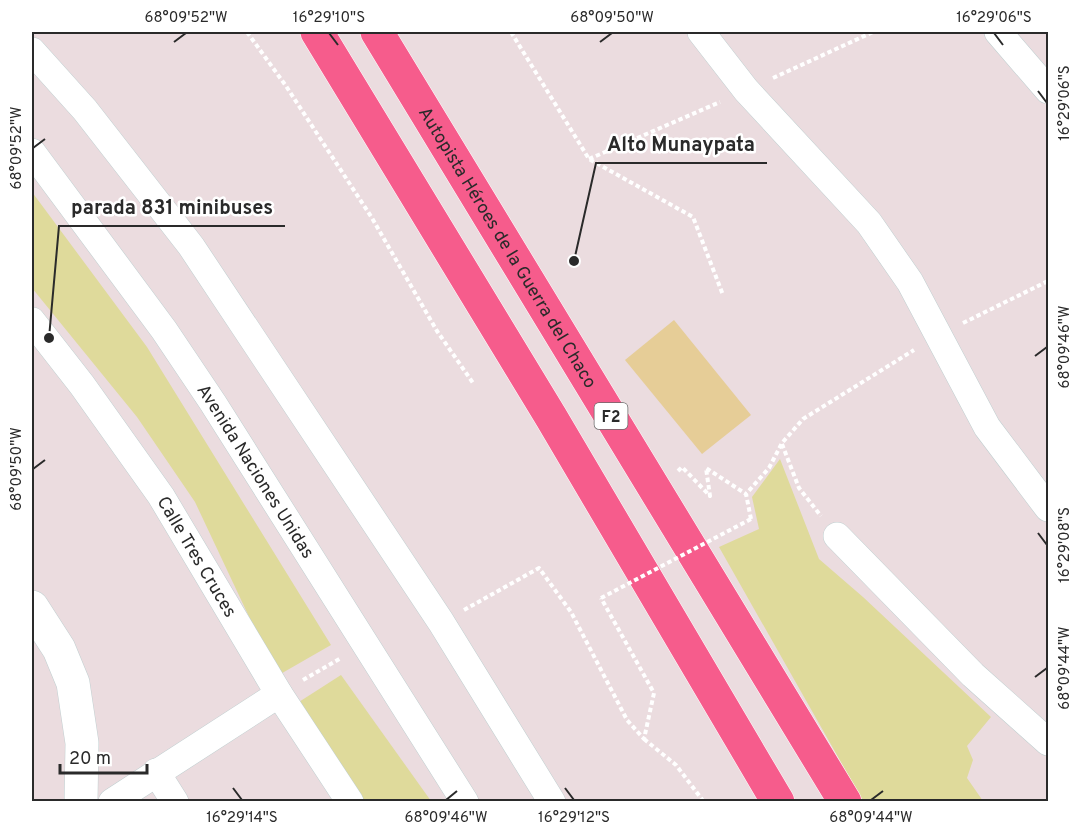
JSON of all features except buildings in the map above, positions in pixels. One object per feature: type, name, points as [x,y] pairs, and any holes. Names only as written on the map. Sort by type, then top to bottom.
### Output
[{"type":"highway","points":[[317,32],[551,417],[778,801]]},
{"type":"highway","name":"Autopista Héroes de la Guerra del Chaco","points":[[377,32],[845,801]]},
{"type":"street","points":[[701,32],[746,90],[869,224],[910,282],[987,427],[1048,508]]},
{"type":"street","points":[[998,32],[1048,90]]},
{"type":"street","points":[[32,51],[85,110],[191,246],[441,622],[552,801]]},
{"type":"street","name":"Avenida Naciones Unidas","points":[[32,152],[164,330],[219,412],[465,801]]},
{"type":"street","name":"Calle Tres Cruces","points":[[32,321],[82,385],[161,496],[279,694],[350,801]]},
{"type":"street","points":[[837,536],[973,675],[1048,742]]},
{"type":"street","points":[[32,607],[59,649],[74,683],[82,743],[81,801]]},
{"type":"street","points":[[112,801],[279,694]]},
{"type":"street","points":[[156,772],[175,801]]},
{"type":"path","points":[[247,32],[286,86],[372,218],[436,331],[473,383]]},
{"type":"path","points":[[512,32],[589,159],[693,217],[723,296]]},
{"type":"path","points":[[746,494],[769,468],[782,443],[803,419],[938,335],[1048,281]]},
{"type":"path","points":[[782,443],[799,488],[837,536]]},
{"type":"path","points":[[644,739],[654,693],[601,598],[751,519],[746,494],[706,468],[710,496],[682,467],[671,478]]},
{"type":"path","points":[[456,615],[539,568],[571,612],[627,720],[644,739],[676,765],[704,801]]},
{"type":"path","points":[[279,694],[366,643]]},
{"type":"shaded area","points":[[32,192],[147,347],[331,645],[277,676],[195,502],[137,417],[32,288]]},
{"type":"shaded area","points":[[674,320],[751,415],[702,454],[625,360]]},
{"type":"shaded area","points":[[780,459],[819,559],[991,717],[967,746],[973,760],[967,778],[983,801],[863,801],[719,547],[759,529],[752,497]]},
{"type":"shaded area","points":[[341,675],[431,801],[353,801],[288,709]]},
{"type":"place","name":"Alto Munaypata","points":[[574,261]]},
{"type":"place","name":"parada 831 minibuses","points":[[49,338]]}]
